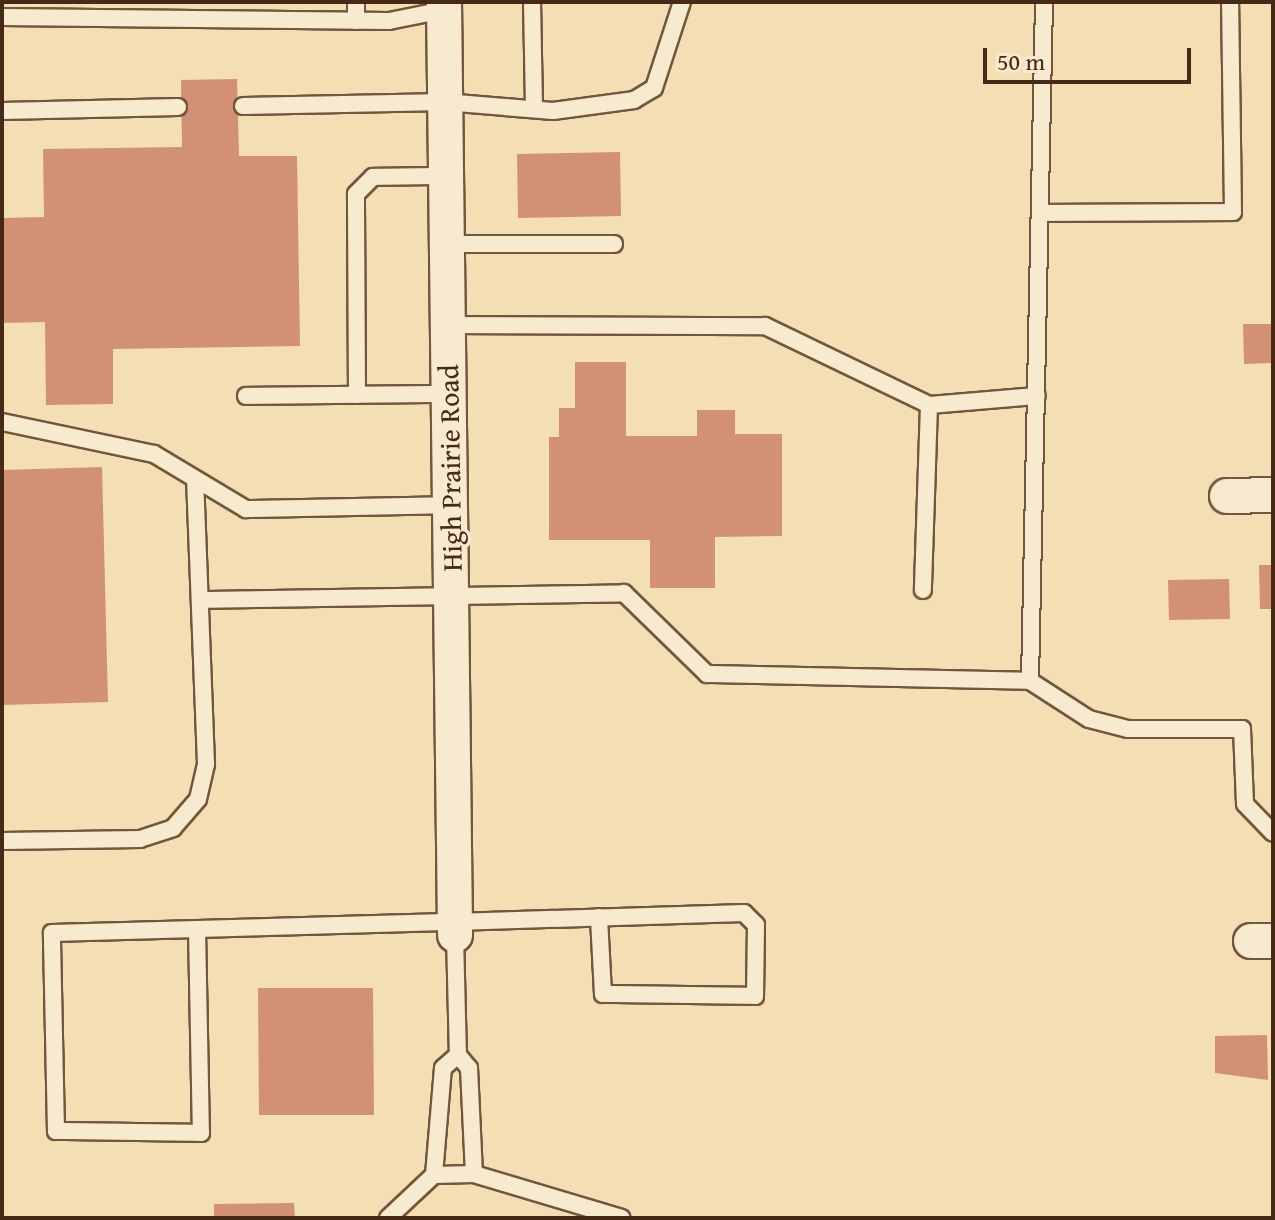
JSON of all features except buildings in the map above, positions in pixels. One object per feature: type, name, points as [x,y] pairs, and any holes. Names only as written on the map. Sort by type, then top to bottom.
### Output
[{"type":"street","name":"High Prairie Road","points":[[444,6],[455,928]]},
{"type":"street","points":[[1227,496],[1273,495]]},
{"type":"lane","points":[[356,2],[356,21]]},
{"type":"lane","points":[[532,2],[534,108]]},
{"type":"lane","points":[[243,106],[445,102],[534,108],[634,100],[654,88],[682,2]]},
{"type":"lane","points":[[1030,681],[1044,2]]},
{"type":"lane","points":[[1041,213],[1233,212],[1230,2]]},
{"type":"lane","points":[[2,17],[356,21],[444,6]]},
{"type":"lane","points":[[2,111],[178,107]]},
{"type":"lane","points":[[357,395],[356,194],[373,177],[446,176]]},
{"type":"lane","points":[[447,244],[614,244]]},
{"type":"lane","points":[[448,325],[765,326],[929,405],[1037,396]]},
{"type":"lane","points":[[246,396],[449,394]]},
{"type":"lane","points":[[923,590],[929,405]]},
{"type":"lane","points":[[2,422],[154,454],[246,509],[450,505]]},
{"type":"lane","points":[[2,841],[140,839],[173,828],[198,799],[206,764],[195,479]]},
{"type":"lane","points":[[200,600],[451,592],[624,593],[707,674],[1030,681],[1089,719],[1128,729],[1242,729],[1245,804],[1273,833]]},
{"type":"lane","points":[[197,929],[201,1133],[56,1131],[52,933],[197,929],[455,928],[599,917],[744,913],[756,925],[755,996],[603,994],[599,917]]},
{"type":"lane","points":[[455,928],[458,1055],[469,1068],[474,1174]]},
{"type":"lane","points":[[434,1175],[443,1068],[458,1055]]},
{"type":"lane","points":[[388,1218],[434,1175],[474,1174],[622,1218]]}]
